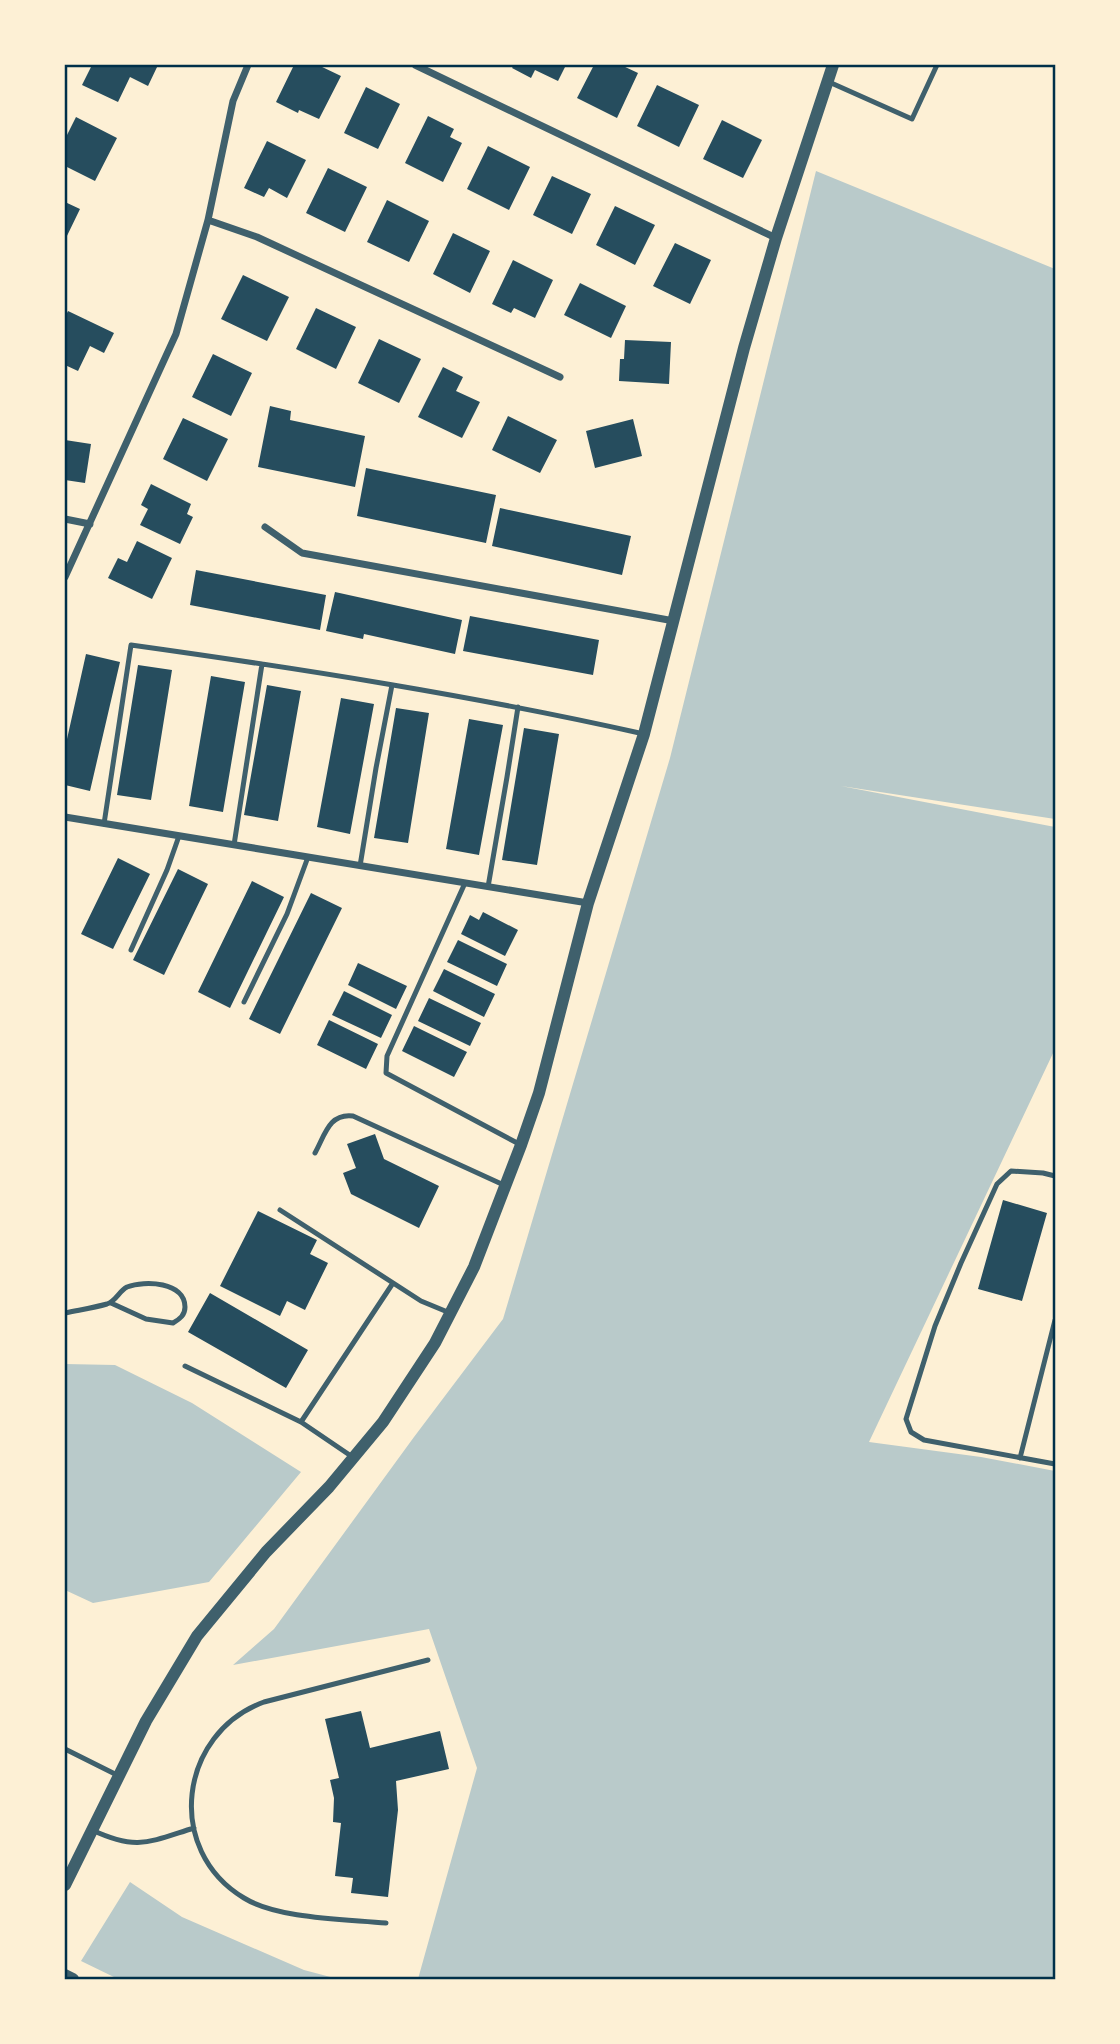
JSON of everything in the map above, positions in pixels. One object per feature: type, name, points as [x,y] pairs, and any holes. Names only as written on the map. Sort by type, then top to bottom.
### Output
[{"type":"street","points":[[65,577],[176,334],[208,220],[233,101],[248,65]]},
{"type":"street","points":[[415,65],[776,239]]},
{"type":"street","points":[[65,1885],[146,1721],[197,1636],[266,1552],[329,1487],[383,1422],[435,1343],[474,1266],[539,1093],[588,904],[644,734],[744,348],[776,239],[833,65]]},
{"type":"street","points":[[208,220],[257,237],[560,377]]},
{"type":"street","points":[[65,519],[90,523]]},
{"type":"street","points":[[265,527],[302,553],[674,621]]},
{"type":"street","points":[[65,817],[588,904]]},
{"type":"street","points":[[65,1975],[73,1979]]},
{"type":"lane","points":[[827,81],[912,119],[937,65]]},
{"type":"lane","points":[[104,824],[131,645],[392,685],[517,707],[644,734]]},
{"type":"lane","points":[[234,845],[262,664]]},
{"type":"lane","points":[[360,866],[392,685]]},
{"type":"lane","points":[[488,887],[508,777],[517,707]]},
{"type":"lane","points":[[131,950],[167,870],[179,836]]},
{"type":"lane","points":[[244,1002],[287,914],[308,858]]},
{"type":"lane","points":[[465,883],[387,1056],[386,1073],[521,1145]]},
{"type":"lane","points":[[315,1153],[336,1118],[343,1115],[353,1116],[506,1186]]},
{"type":"lane","points":[[1055,1176],[1011,1171],[997,1184],[935,1326],[906,1419],[911,1432],[924,1440],[1055,1464]]},
{"type":"lane","points":[[280,1210],[421,1301],[450,1313]]},
{"type":"lane","points":[[302,1422],[393,1283]]},
{"type":"lane","points":[[65,1313],[111,1303],[124,1288],[161,1284],[173,1287],[183,1297],[186,1309],[181,1318],[173,1323],[146,1319],[111,1303]]},
{"type":"lane","points":[[1020,1458],[1055,1320]]},
{"type":"lane","points":[[185,1366],[302,1422],[354,1458]]},
{"type":"lane","points":[[386,1923],[281,1913],[253,1904],[229,1888],[216,1874],[201,1850],[194,1828],[191,1794],[198,1766],[211,1741],[239,1714],[264,1702],[428,1660]]},
{"type":"lane","points":[[65,1749],[119,1776]]},
{"type":"lane","points":[[92,1830],[116,1840],[136,1843],[194,1828]]},
{"type":"shaded area","points":[[816,171],[1055,269],[1055,819],[841,786],[1055,827],[1055,1049],[869,1442],[981,1457],[1055,1471],[1055,1979],[418,1979],[477,1768],[429,1629],[233,1665],[274,1629],[503,1319],[670,758]]},
{"type":"shaded area","points":[[65,1364],[115,1365],[192,1403],[301,1472],[209,1582],[93,1603],[65,1590]]},
{"type":"shaded area","points":[[130,1882],[182,1917],[304,1970],[338,1979],[118,1979],[81,1961]]},
{"type":"building","points":[[92,65],[158,65],[148,86],[130,77],[118,102],[82,85]]},
{"type":"building","points":[[294,65],[318,65],[341,76],[319,119],[299,110],[298,113],[276,102]]},
{"type":"building","points":[[514,65],[566,65],[558,81],[535,70],[531,78],[512,68]]},
{"type":"building","points":[[594,65],[621,65],[638,73],[617,118],[577,98]]},
{"type":"building","points":[[657,85],[699,105],[679,147],[637,126]]},
{"type":"building","points":[[366,87],[400,104],[378,149],[344,133]]},
{"type":"building","points":[[428,116],[454,129],[450,137],[462,143],[443,182],[405,163]]},
{"type":"building","points":[[76,117],[117,138],[95,181],[65,166],[65,139]]},
{"type":"building","points":[[722,120],[762,140],[743,178],[703,159]]},
{"type":"building","points":[[267,141],[306,160],[287,198],[269,188],[264,197],[244,188]]},
{"type":"building","points":[[488,146],[530,167],[509,210],[467,189]]},
{"type":"building","points":[[328,168],[367,187],[345,232],[306,213]]},
{"type":"building","points":[[552,176],[591,194],[572,234],[533,215]]},
{"type":"building","points":[[387,200],[429,221],[409,262],[367,242]]},
{"type":"building","points":[[65,202],[80,209],[65,240]]},
{"type":"building","points":[[615,206],[655,225],[635,265],[596,245]]},
{"type":"building","points":[[453,233],[490,251],[470,293],[433,274]]},
{"type":"building","points":[[675,243],[711,260],[690,304],[653,286]]},
{"type":"building","points":[[513,260],[553,280],[535,318],[514,308],[511,313],[492,304]]},
{"type":"building","points":[[243,275],[289,297],[267,341],[221,319]]},
{"type":"building","points":[[580,283],[626,306],[611,338],[564,315]]},
{"type":"building","points":[[316,308],[356,327],[336,369],[296,349]]},
{"type":"building","points":[[68,311],[114,333],[104,353],[90,346],[78,371],[65,365],[65,317]]},
{"type":"building","points":[[379,339],[421,359],[399,403],[358,383]]},
{"type":"building","points":[[625,340],[671,342],[669,384],[619,381],[620,359],[624,359]]},
{"type":"building","points":[[213,354],[252,373],[231,416],[192,397]]},
{"type":"building","points":[[443,367],[463,377],[456,391],[480,402],[462,438],[418,417]]},
{"type":"building","points":[[270,406],[291,411],[290,420],[365,436],[355,487],[258,467]]},
{"type":"building","points":[[508,416],[557,440],[540,473],[492,450]]},
{"type":"building","points":[[183,418],[228,439],[207,481],[163,459]]},
{"type":"building","points":[[633,419],[642,456],[595,468],[586,431]]},
{"type":"building","points":[[65,440],[91,444],[85,483],[65,480]]},
{"type":"building","points":[[366,468],[496,495],[486,543],[357,516]]},
{"type":"building","points":[[151,484],[191,504],[187,514],[193,517],[180,544],[140,525],[148,509],[141,505]]},
{"type":"building","points":[[500,508],[631,536],[622,575],[492,546]]},
{"type":"building","points":[[137,541],[172,558],[152,599],[108,578],[118,558],[127,562]]},
{"type":"building","points":[[196,570],[326,595],[320,630],[190,605]]},
{"type":"building","points":[[335,592],[462,620],[455,654],[364,634],[363,639],[326,631]]},
{"type":"building","points":[[470,616],[599,640],[593,675],[463,651]]},
{"type":"building","points":[[86,654],[120,662],[90,791],[65,785],[65,748]]},
{"type":"building","points":[[138,665],[172,670],[151,800],[117,795]]},
{"type":"building","points":[[211,676],[245,682],[223,812],[189,806]]},
{"type":"building","points":[[267,685],[301,691],[278,821],[244,815]]},
{"type":"building","points":[[341,698],[374,704],[350,834],[317,827]]},
{"type":"building","points":[[396,708],[429,713],[408,843],[374,838]]},
{"type":"building","points":[[469,719],[503,725],[479,855],[446,849]]},
{"type":"building","points":[[524,728],[559,734],[537,865],[502,860]]},
{"type":"building","points":[[118,858],[150,874],[113,949],[81,934]]},
{"type":"building","points":[[178,869],[208,884],[164,975],[133,960]]},
{"type":"building","points":[[252,881],[284,897],[230,1008],[198,992]]},
{"type":"building","points":[[311,893],[342,908],[280,1034],[249,1019]]},
{"type":"building","points":[[483,912],[518,930],[505,956],[461,934],[470,915],[479,920]]},
{"type":"building","points":[[458,940],[507,964],[497,986],[447,962]]},
{"type":"building","points":[[358,963],[407,986],[396,1009],[348,985]]},
{"type":"building","points":[[444,969],[495,994],[484,1017],[433,991]]},
{"type":"building","points":[[344,991],[392,1015],[381,1038],[332,1015]]},
{"type":"building","points":[[429,998],[481,1023],[470,1046],[418,1021]]},
{"type":"building","points":[[329,1020],[378,1044],[366,1069],[317,1045]]},
{"type":"building","points":[[414,1026],[467,1052],[454,1077],[402,1051]]},
{"type":"building","points":[[375,1134],[384,1159],[439,1186],[419,1228],[351,1194],[343,1173],[356,1168],[347,1144]]},
{"type":"building","points":[[1003,1200],[1047,1213],[1022,1301],[978,1289]]},
{"type":"building","points":[[258,1211],[317,1240],[310,1254],[328,1263],[305,1310],[287,1301],[280,1316],[220,1286]]},
{"type":"building","points":[[210,1293],[308,1350],[286,1388],[188,1332]]},
{"type":"building","points":[[361,1711],[370,1748],[440,1731],[449,1769],[396,1781],[398,1810],[388,1897],[351,1893],[353,1878],[335,1876],[341,1823],[333,1822],[334,1798],[330,1780],[339,1778],[325,1719]]}]
